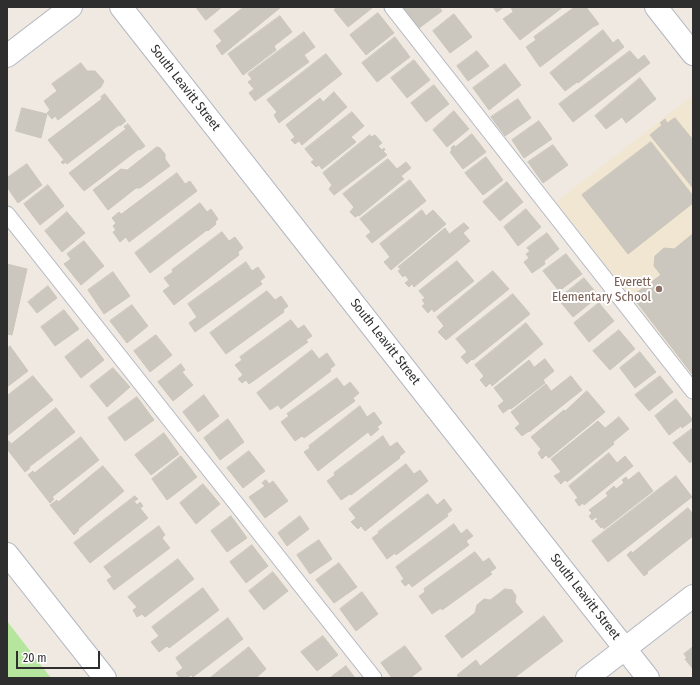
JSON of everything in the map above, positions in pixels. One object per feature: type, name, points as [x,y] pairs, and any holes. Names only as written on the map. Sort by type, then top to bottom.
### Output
[{"type":"street","points":[[7,56],[71,7]]},
{"type":"street","name":"South Leavitt Street","points":[[121,7],[648,678]]},
{"type":"street","points":[[656,7],[693,54]]},
{"type":"street","points":[[7,554],[105,678]]},
{"type":"street","points":[[587,678],[693,596]]},
{"type":"lane","points":[[392,7],[693,391]]},
{"type":"lane","points":[[7,214],[374,678]]},
{"type":"shaded area","name":"Everett Elementary School","points":[[693,95],[693,376],[556,202]]},
{"type":"green space","points":[[7,621],[51,678],[7,678]]},
{"type":"building","points":[[196,7],[222,7],[206,20]]},
{"type":"building","points":[[244,7],[281,7],[222,55],[216,46],[222,41],[214,31]]},
{"type":"building","points":[[338,7],[372,8],[348,27],[334,10]]},
{"type":"building","points":[[439,7],[442,11],[419,28],[403,8]]},
{"type":"building","points":[[493,7],[504,7],[497,12]]},
{"type":"building","points":[[511,7],[563,7],[520,40],[503,19],[513,12]]},
{"type":"building","points":[[575,7],[586,7],[599,24],[540,67],[526,47],[536,40],[534,37]]},
{"type":"building","points":[[378,13],[394,33],[366,55],[350,35]]},
{"type":"building","points":[[454,14],[472,37],[450,53],[433,31]]},
{"type":"building","points":[[280,16],[292,32],[274,46],[276,50],[243,75],[228,54]]},
{"type":"building","points":[[603,30],[613,43],[618,39],[624,47],[578,83],[577,82],[565,91],[550,73]]},
{"type":"building","points":[[304,32],[315,47],[304,55],[309,62],[255,101],[249,93],[254,89],[248,82],[252,79],[248,74]]},
{"type":"building","points":[[395,37],[410,57],[377,82],[362,63]]},
{"type":"building","points":[[477,51],[489,66],[468,81],[457,66]]},
{"type":"building","points":[[630,51],[638,60],[644,55],[650,63],[573,122],[559,104]]},
{"type":"building","points":[[326,54],[342,74],[279,123],[274,115],[277,112],[267,100]]},
{"type":"building","points":[[414,60],[430,80],[407,98],[391,78]]},
{"type":"building","points":[[81,63],[87,71],[95,71],[104,81],[101,87],[58,120],[55,116],[52,119],[47,113],[50,110],[44,101],[57,91],[52,84]]},
{"type":"building","points":[[505,64],[521,85],[489,110],[473,88]]},
{"type":"building","points":[[640,78],[656,99],[626,123],[622,117],[606,129],[595,116]]},
{"type":"building","points":[[434,85],[449,104],[426,122],[411,103]]},
{"type":"building","points":[[334,92],[347,107],[302,145],[299,141],[295,144],[291,140],[295,137],[286,125],[320,98],[323,102]]},
{"type":"building","points":[[105,94],[126,121],[67,164],[66,162],[63,164],[61,162],[64,160],[48,140],[102,99],[101,97]]},
{"type":"building","points":[[518,99],[531,118],[505,136],[491,117]]},
{"type":"building","points":[[22,108],[47,114],[41,138],[16,131]]},
{"type":"building","points":[[454,111],[469,129],[447,147],[433,130]]},
{"type":"building","points":[[352,112],[364,126],[351,137],[356,142],[322,169],[319,165],[316,167],[311,162],[314,160],[305,149]]},
{"type":"building","points":[[675,118],[693,140],[693,188],[650,135],[662,125],[660,123],[665,119],[667,123]]},
{"type":"building","points":[[539,121],[552,139],[524,158],[512,140]]},
{"type":"building","points":[[128,124],[145,146],[84,191],[69,173],[126,129],[124,127]]},
{"type":"building","points":[[472,134],[486,152],[463,169],[450,152],[452,150],[451,148],[454,145],[455,147]]},
{"type":"building","points":[[370,135],[371,137],[375,135],[382,143],[378,146],[382,150],[384,148],[385,150],[383,151],[387,155],[334,195],[329,189],[332,185],[323,173]]},
{"type":"building","points":[[651,142],[693,196],[693,203],[628,254],[582,195]]},
{"type":"building","points":[[553,145],[568,165],[543,183],[528,162]]},
{"type":"building","points":[[157,147],[160,148],[165,154],[165,159],[170,166],[140,188],[136,188],[108,210],[93,190],[121,169],[127,170]]},
{"type":"building","points":[[486,157],[503,180],[483,195],[465,173]]},
{"type":"building","points":[[388,159],[397,169],[406,162],[411,168],[401,176],[404,179],[359,216],[355,217],[350,212],[354,207],[343,194]]},
{"type":"building","points":[[27,164],[42,185],[18,203],[7,187],[7,178]]},
{"type":"building","points":[[177,173],[185,184],[190,181],[197,191],[129,242],[126,237],[120,242],[113,232],[116,230],[113,226],[116,223],[112,218],[119,212],[121,214]]},
{"type":"building","points":[[410,180],[426,201],[372,243],[366,236],[371,232],[360,219]]},
{"type":"building","points":[[507,182],[523,202],[500,221],[483,202]]},
{"type":"building","points":[[48,185],[64,206],[40,225],[24,204]]},
{"type":"building","points":[[200,203],[207,212],[211,209],[218,219],[215,222],[216,224],[150,273],[135,253]]},
{"type":"building","points":[[526,209],[541,227],[518,246],[504,227]]},
{"type":"building","points":[[422,210],[426,216],[433,210],[446,224],[391,270],[384,262],[390,257],[380,244]]},
{"type":"building","points":[[67,212],[85,233],[62,252],[45,231]]},
{"type":"building","points":[[464,223],[469,228],[463,233],[470,241],[414,287],[412,284],[409,287],[405,283],[409,280],[405,275],[403,277],[398,271],[401,269],[398,267],[445,228],[449,234]]},
{"type":"building","points":[[222,232],[229,241],[235,237],[243,248],[238,252],[239,255],[174,305],[163,291],[170,286],[164,278],[173,272],[172,270]]},
{"type":"building","points":[[547,233],[559,249],[544,261],[545,264],[532,273],[524,262],[529,258],[526,254],[530,251],[527,248]]},
{"type":"building","points":[[693,234],[693,375],[632,296],[661,275],[654,266],[655,256],[664,248],[674,249]]},
{"type":"building","points":[[84,241],[104,266],[81,285],[64,264],[71,259],[67,254]]},
{"type":"building","points":[[566,254],[582,274],[559,291],[543,271]]},
{"type":"building","points":[[457,261],[474,281],[434,312],[432,309],[428,313],[422,306],[425,304],[422,300],[425,298],[419,291]]},
{"type":"building","points":[[246,262],[252,271],[258,267],[265,277],[260,281],[262,284],[195,332],[189,323],[197,317],[188,304]]},
{"type":"building","points":[[7,264],[27,269],[12,335],[7,334]]},
{"type":"building","points":[[493,271],[509,289],[446,340],[438,332],[444,326],[437,317]]},
{"type":"building","points":[[113,272],[130,296],[104,314],[88,290]]},
{"type":"building","points":[[584,278],[599,296],[573,317],[558,299]]},
{"type":"building","points":[[48,286],[57,298],[37,313],[28,302]]},
{"type":"building","points":[[267,291],[275,300],[281,296],[288,306],[283,310],[284,312],[226,354],[210,333]]},
{"type":"building","points":[[513,294],[530,314],[467,364],[461,357],[467,352],[456,339]]},
{"type":"building","points":[[599,303],[614,321],[589,342],[574,323]]},
{"type":"building","points":[[132,305],[148,326],[127,343],[110,321]]},
{"type":"building","points":[[64,310],[79,329],[55,346],[41,327]]},
{"type":"building","points":[[291,320],[298,329],[304,325],[312,336],[306,340],[308,342],[249,384],[246,380],[242,383],[238,379],[243,375],[235,365],[242,360],[240,357]]},
{"type":"building","points":[[526,323],[543,344],[492,386],[490,383],[486,387],[480,380],[484,376],[475,365]]},
{"type":"building","points":[[619,330],[635,349],[610,370],[593,351]]},
{"type":"building","points":[[156,335],[172,355],[150,372],[134,351]]},
{"type":"building","points":[[88,339],[104,360],[81,378],[65,357]]},
{"type":"building","points":[[10,346],[28,371],[7,387],[7,349]]},
{"type":"building","points":[[312,350],[319,359],[327,353],[335,365],[330,369],[331,371],[281,409],[278,405],[270,410],[257,393]]},
{"type":"building","points":[[640,352],[656,372],[635,388],[620,368]]},
{"type":"building","points":[[545,359],[554,371],[543,380],[545,383],[511,409],[510,408],[503,413],[498,406],[504,401],[494,388],[529,360],[534,367]]},
{"type":"building","points":[[181,364],[185,370],[182,372],[193,385],[173,401],[158,382]]},
{"type":"building","points":[[113,368],[130,387],[107,407],[90,386]]},
{"type":"building","points":[[33,376],[53,400],[7,436],[7,396]]},
{"type":"building","points":[[571,376],[582,390],[522,436],[515,428],[520,424],[511,412],[546,384],[551,391]]},
{"type":"building","points":[[660,376],[673,392],[649,411],[635,395]]},
{"type":"building","points":[[337,378],[344,387],[350,382],[359,393],[353,398],[355,401],[304,438],[302,436],[295,441],[281,422],[289,416],[287,414]]},
{"type":"building","points":[[587,391],[605,412],[549,458],[546,455],[542,459],[538,453],[541,449],[531,437],[564,410],[565,411]]},
{"type":"building","points":[[204,395],[219,416],[198,432],[183,412]]},
{"type":"building","points":[[137,397],[154,420],[125,441],[108,418]]},
{"type":"building","points":[[676,399],[693,420],[682,428],[681,426],[669,435],[655,416]]},
{"type":"building","points":[[360,406],[367,417],[374,412],[382,423],[377,427],[379,429],[371,436],[368,432],[318,471],[304,452],[310,448],[309,446]]},
{"type":"building","points":[[56,408],[75,432],[29,467],[30,468],[25,472],[7,449],[7,442],[9,441],[11,444]]},
{"type":"building","points":[[619,417],[629,429],[613,442],[614,444],[567,482],[565,480],[561,484],[554,476],[561,472],[551,459],[598,421],[605,428]]},
{"type":"building","points":[[228,419],[244,442],[220,460],[204,438]]},
{"type":"building","points":[[693,428],[693,460],[690,463],[673,443]]},
{"type":"building","points":[[164,433],[179,454],[151,475],[135,455]]},
{"type":"building","points":[[383,436],[390,447],[397,442],[405,452],[399,457],[400,458],[351,495],[350,494],[341,500],[327,481],[335,475],[334,473]]},
{"type":"building","points":[[81,437],[99,460],[52,497],[54,499],[50,503],[28,475],[33,471],[34,473]]},
{"type":"building","points":[[249,451],[265,471],[243,488],[227,468]]},
{"type":"building","points":[[609,453],[617,463],[625,456],[633,466],[584,505],[583,503],[579,506],[575,500],[578,498],[569,486]]},
{"type":"building","points":[[181,456],[197,477],[167,500],[152,479]]},
{"type":"building","points":[[406,464],[414,474],[420,470],[428,481],[365,531],[361,526],[358,529],[351,522],[356,518],[349,509]]},
{"type":"building","points":[[103,466],[124,491],[78,529],[79,530],[74,535],[50,505],[57,500],[58,502]]},
{"type":"building","points":[[639,472],[653,491],[604,529],[603,527],[601,528],[595,521],[598,519],[596,517],[592,520],[589,516],[592,513],[589,510],[608,496],[606,493],[614,486],[616,489],[624,483],[622,480],[626,477],[628,480]]},
{"type":"building","points":[[676,476],[692,497],[608,562],[592,541]]},
{"type":"building","points":[[266,480],[269,484],[273,481],[288,501],[265,518],[249,497],[265,486],[262,483]]},
{"type":"building","points":[[203,484],[220,504],[196,524],[180,503]]},
{"type":"building","points":[[428,494],[437,505],[444,499],[452,510],[447,514],[448,516],[396,555],[395,553],[387,559],[372,538]]},
{"type":"building","points":[[135,496],[138,499],[134,501],[137,505],[140,502],[143,506],[140,508],[148,518],[90,563],[74,543]]},
{"type":"building","points":[[688,508],[693,514],[693,536],[647,572],[648,573],[644,576],[627,555],[631,551],[632,553]]},
{"type":"building","points":[[231,516],[247,538],[227,552],[211,531]]},
{"type":"building","points":[[300,516],[309,529],[287,546],[278,533]]},
{"type":"building","points":[[454,524],[461,534],[467,529],[473,536],[466,541],[469,545],[412,587],[409,583],[405,586],[401,581],[404,579],[396,567]]},
{"type":"building","points":[[159,526],[165,535],[162,538],[170,548],[114,590],[107,580],[112,577],[104,567]]},
{"type":"building","points":[[319,540],[332,559],[310,574],[297,555]]},
{"type":"building","points":[[252,545],[268,566],[246,583],[230,562]]},
{"type":"building","points":[[475,552],[483,562],[489,558],[496,568],[490,572],[492,574],[442,610],[441,608],[432,614],[419,596],[425,592],[424,589]]},
{"type":"building","points":[[178,559],[194,579],[145,617],[142,614],[137,617],[133,610],[137,607],[128,597]]},
{"type":"building","points":[[339,563],[357,587],[334,603],[316,580]]},
{"type":"building","points":[[273,572],[288,591],[264,610],[249,591]]},
{"type":"building","points":[[203,588],[219,610],[169,648],[167,646],[159,652],[151,642],[159,636],[152,627]]},
{"type":"building","points":[[505,589],[512,590],[516,596],[515,602],[523,612],[462,658],[445,636],[475,613],[477,605],[484,599],[490,600]]},
{"type":"building","points":[[362,592],[378,614],[356,631],[340,609]]},
{"type":"building","points":[[544,616],[563,641],[514,678],[459,678],[457,675],[476,660],[480,666]]},
{"type":"building","points":[[228,618],[243,639],[193,677],[191,675],[187,678],[180,678],[176,673],[183,668],[176,658]]},
{"type":"building","points":[[323,636],[338,655],[317,671],[301,652]]},
{"type":"building","points":[[405,646],[422,669],[410,678],[392,678],[381,663]]},
{"type":"building","points":[[249,647],[266,669],[256,678],[210,678]]},
{"type":"building","points":[[693,647],[693,669],[685,659],[687,658],[684,654]]},
{"type":"building","points":[[346,666],[355,678],[330,678]]},
{"type":"place","name":"Everett Elementary School","points":[[659,289]]}]
